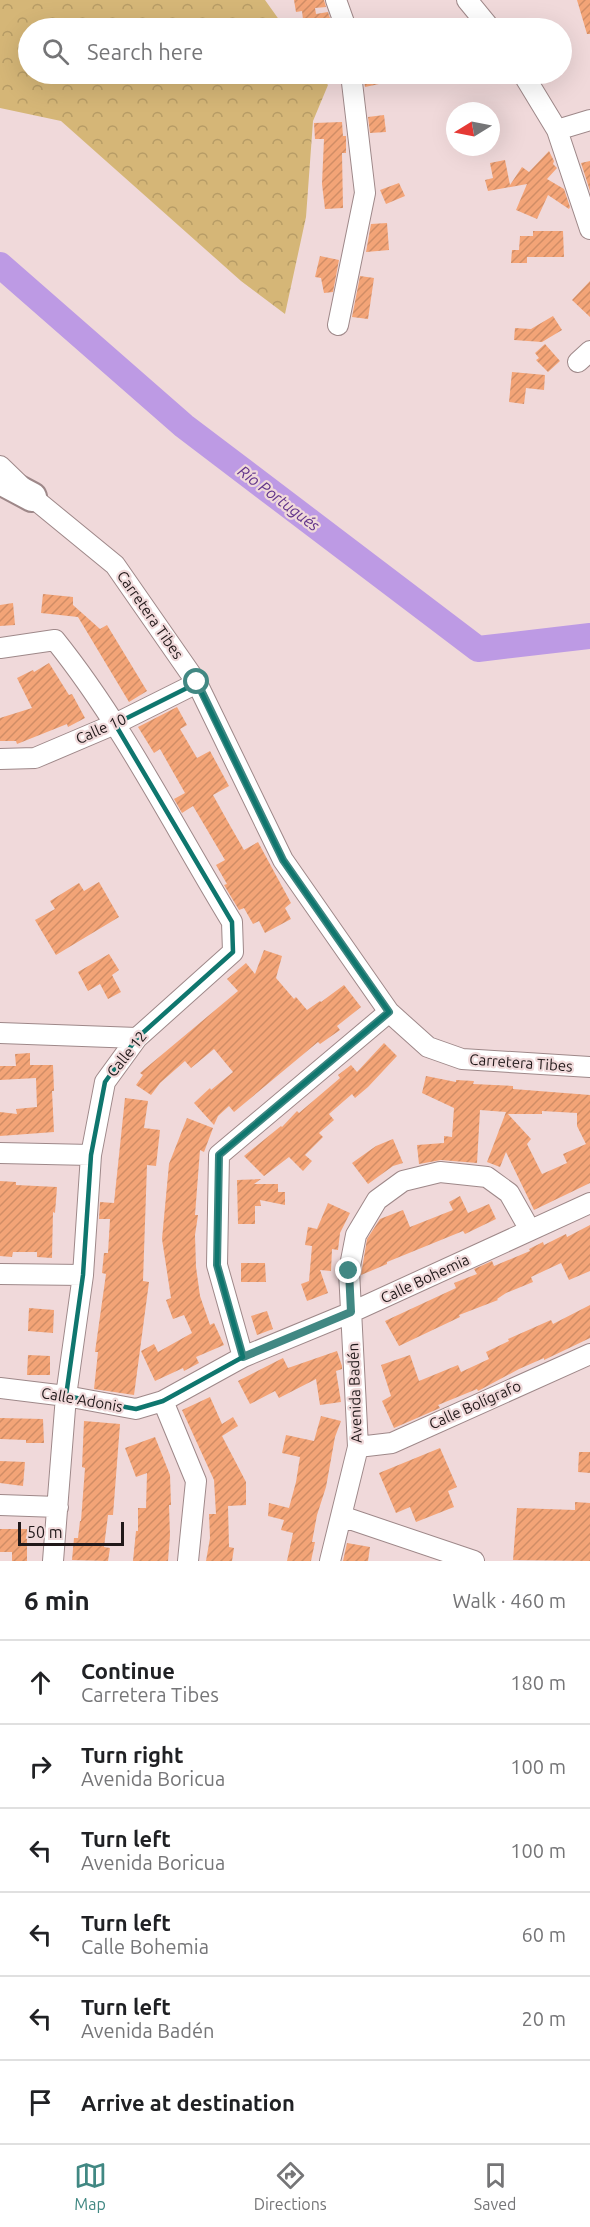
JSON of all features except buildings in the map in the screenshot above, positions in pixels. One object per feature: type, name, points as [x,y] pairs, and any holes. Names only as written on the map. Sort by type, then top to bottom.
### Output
[{"type":"highway","points":[[0,480],[32,497]]},
{"type":"street","points":[[336,0],[342,18]]},
{"type":"street","points":[[467,0],[482,18]]},
{"type":"street","points":[[338,326],[365,193],[352,84]]},
{"type":"street","points":[[529,84],[557,130],[590,228]]},
{"type":"street","points":[[557,130],[590,120]]},
{"type":"street","name":"Carretera Tibes","points":[[0,466],[32,497],[115,565],[197,682],[283,860],[389,1012],[428,1047],[462,1059],[590,1067]]},
{"type":"street","name":"Calle 12","points":[[0,648],[55,640],[115,724],[232,922],[233,952],[137,1038],[105,1082],[92,1155],[83,1275],[66,1396],[53,1561]]},
{"type":"street","name":"Calle 10","points":[[0,759],[35,758],[115,724],[197,682]]},
{"type":"street","points":[[243,1357],[217,1265],[219,1155],[389,1012]]},
{"type":"street","points":[[0,1033],[137,1038]]},
{"type":"street","points":[[0,1153],[92,1155]]},
{"type":"street","name":"Avenida Badén","points":[[330,1561],[358,1447],[349,1271],[356,1236],[377,1200],[403,1180],[440,1172],[487,1177],[509,1193],[530,1230]]},
{"type":"street","name":"Calle Bohemia","points":[[163,1401],[243,1357],[351,1312],[590,1203]]},
{"type":"street","points":[[0,1274],[83,1275]]},
{"type":"street","name":"Calle Bolígrafo","points":[[358,1447],[392,1443],[590,1354]]},
{"type":"street","name":"Calle Adonis","points":[[0,1388],[66,1396],[136,1409],[163,1401]]},
{"type":"street","points":[[163,1401],[196,1481],[188,1561]]},
{"type":"street","points":[[0,1505],[58,1507]]},
{"type":"street","points":[[341,1516],[474,1561]]},
{"type":"highlighted area","points":[[197,683],[283,860],[389,1012],[219,1155],[217,1265],[243,1357],[163,1401],[136,1409],[66,1396],[83,1275],[91,1155],[105,1082],[137,1038],[233,952],[232,922],[115,724]]},
{"type":"green space","points":[[0,0],[265,0],[278,18],[18,18],[18,84],[327,84],[313,121],[306,217],[285,314],[241,281],[61,121],[0,108]]},
{"type":"waterway","name":"Río Portugués","points":[[0,265],[184,426],[478,649],[590,636]]},
{"type":"route","points":[[197,682],[283,860],[389,1012],[219,1155],[217,1265],[243,1357],[351,1312],[349,1271]]}]
